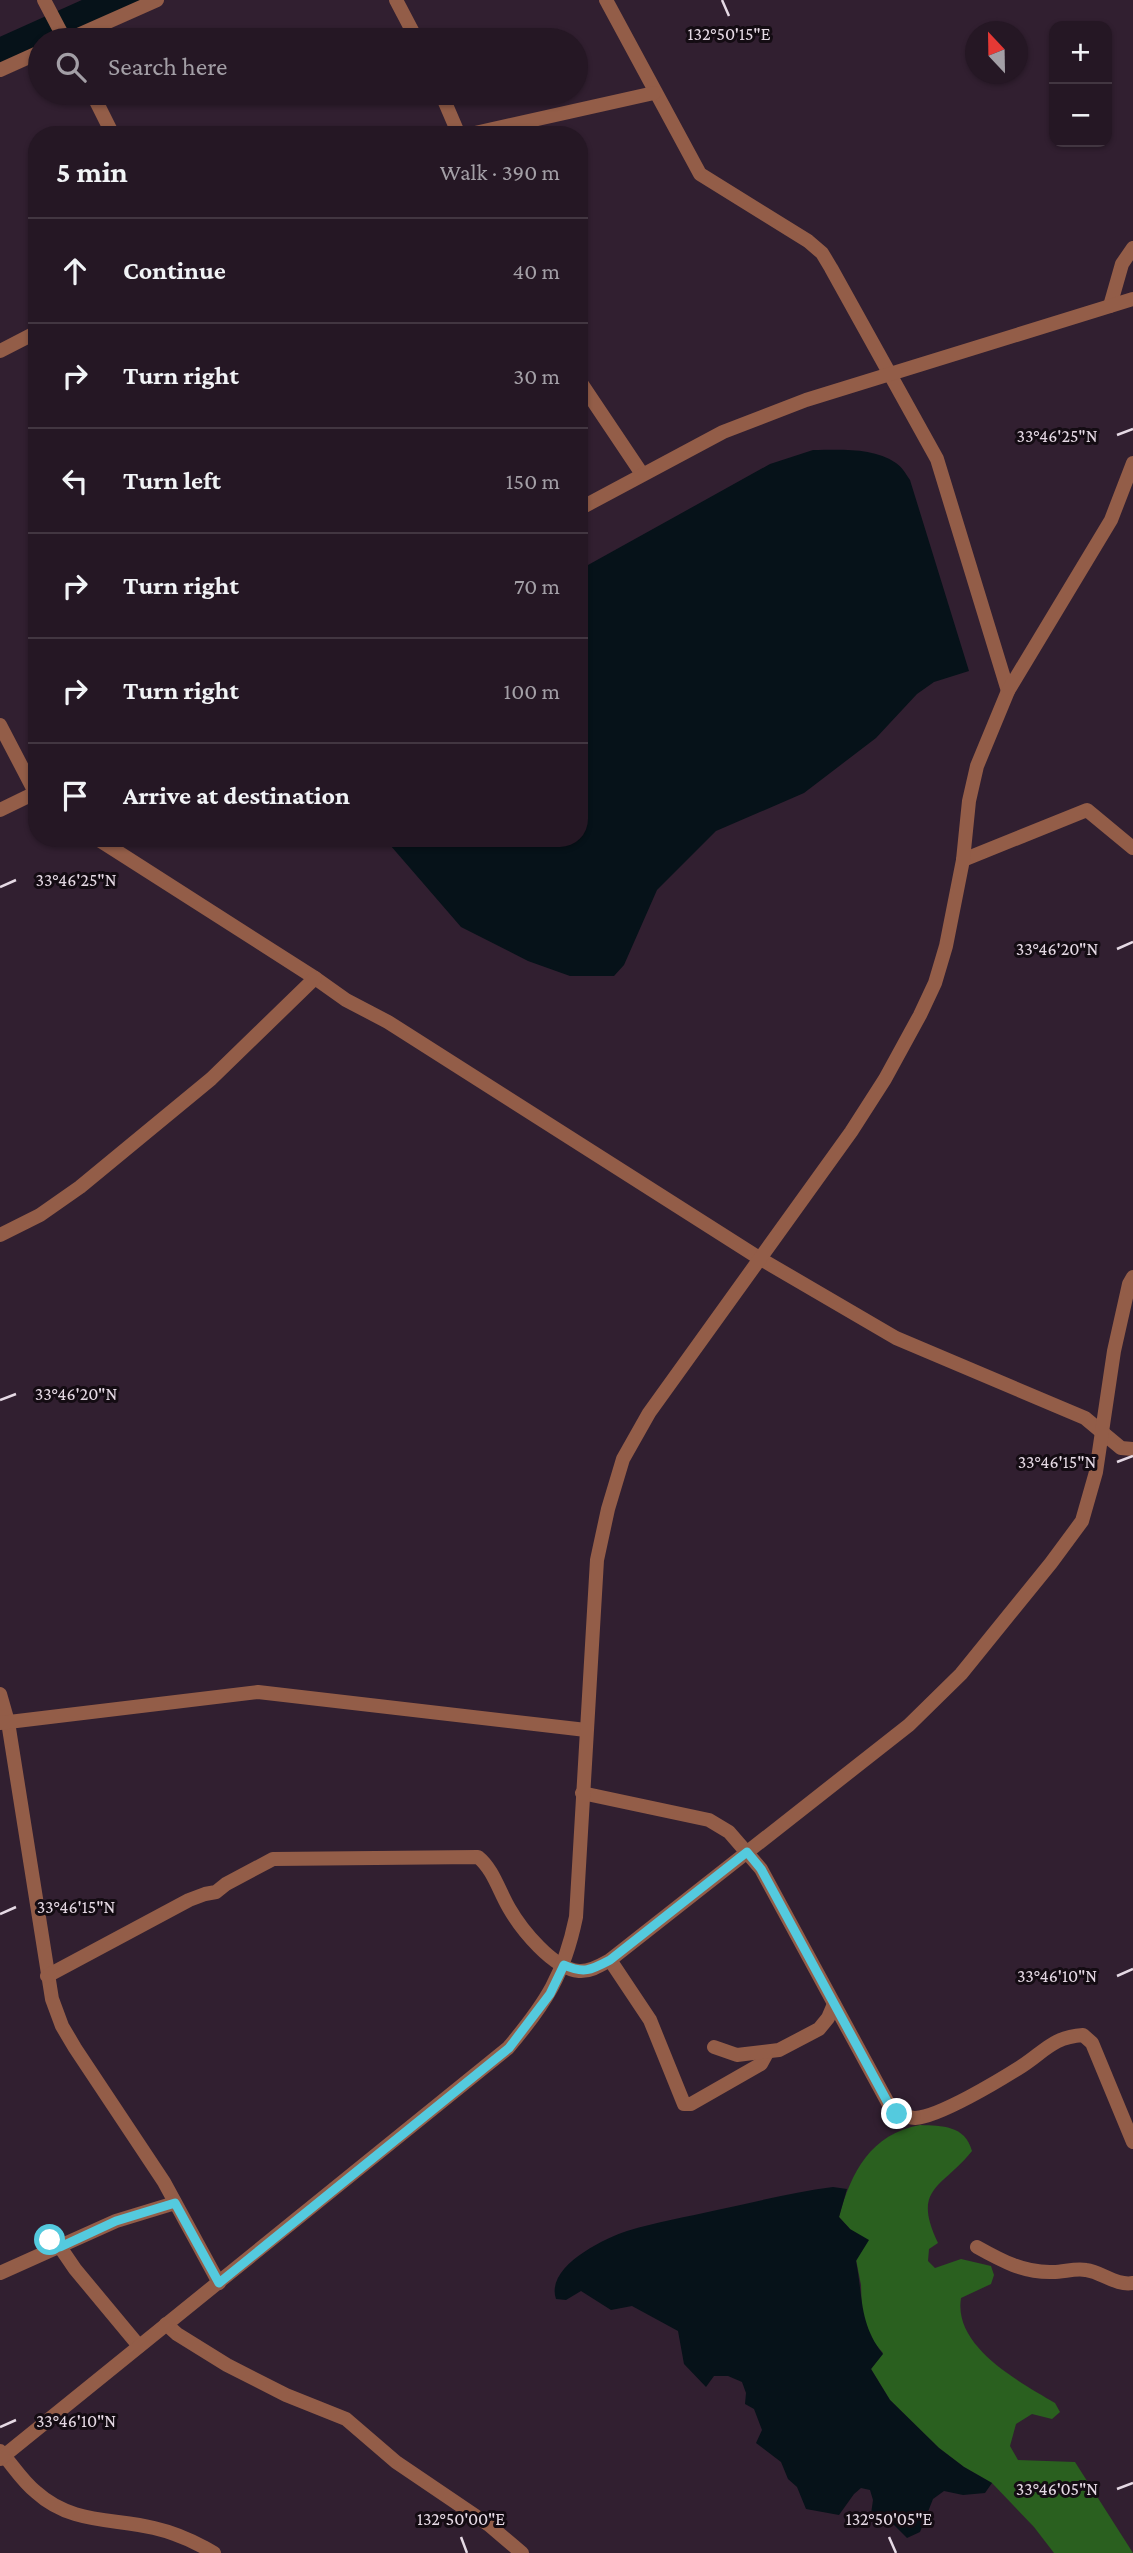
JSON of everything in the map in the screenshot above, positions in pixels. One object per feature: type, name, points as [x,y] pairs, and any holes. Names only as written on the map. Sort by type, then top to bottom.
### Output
[{"type":"street","points":[[44,0],[59,28]]},
{"type":"street","points":[[91,28],[158,0]]},
{"type":"street","points":[[396,0],[411,28]]},
{"type":"street","points":[[606,0],[654,93],[701,174],[808,241],[822,253],[908,410],[930,442],[1008,691]]},
{"type":"street","points":[[0,70],[28,57]]},
{"type":"street","points":[[506,126],[654,93]]},
{"type":"street","points":[[98,105],[108,126]]},
{"type":"street","points":[[447,105],[455,126]]},
{"type":"street","points":[[1110,306],[1122,264],[1133,248]]},
{"type":"street","points":[[588,504],[723,432],[763,415],[1133,299]]},
{"type":"street","points":[[0,351],[28,337]]},
{"type":"street","points":[[588,393],[642,474]]},
{"type":"street","points":[[214,2553],[188,2538],[151,2527],[96,2521],[61,2509],[36,2493],[1,2455],[509,2048],[550,1994],[564,1965],[576,1917],[597,1560],[608,1508],[624,1459],[649,1413],[851,1132],[886,1079],[920,1015],[935,983],[946,946],[963,860],[969,802],[977,765],[1008,691],[1111,520],[1133,463]]},
{"type":"street","points":[[0,726],[28,779]]},
{"type":"street","points":[[0,810],[28,798]]},
{"type":"street","points":[[963,860],[1087,810],[1133,848]]},
{"type":"street","points":[[110,847],[346,1000],[388,1022],[759,1258],[896,1338],[1085,1419],[1121,1448],[1133,1450]]},
{"type":"street","points":[[0,1235],[40,1215],[80,1187],[211,1079],[315,978]]},
{"type":"street","points":[[47,1976],[189,1900],[216,1892],[273,1859],[478,1857],[485,1863],[510,1910],[546,1955],[579,1971],[595,1968],[610,1960],[909,1725],[961,1674],[1082,1521],[1096,1472],[1114,1351],[1129,1284],[1133,1277]]},
{"type":"street","points":[[4,1722],[258,1692],[586,1730]]},
{"type":"street","points":[[0,1694],[47,1976],[62,2026],[175,2203],[219,2283]]},
{"type":"street","points":[[582,1793],[709,1820],[729,1832],[761,1869],[888,2103],[897,2114],[913,2118],[933,2115],[1023,2066],[1053,2042],[1068,2036],[1083,2035],[1092,2043],[1133,2142]]},
{"type":"street","points":[[610,1960],[650,2020],[684,2104],[691,2104],[761,2064],[767,2053]]},
{"type":"street","points":[[714,2047],[737,2055],[779,2050],[819,2029],[834,2004]]},
{"type":"street","points":[[0,2273],[55,2243],[175,2203]]},
{"type":"street","points":[[55,2243],[139,2346]]},
{"type":"street","points":[[977,2247],[1006,2264],[1032,2272],[1088,2270],[1128,2284],[1133,2283]]},
{"type":"street","points":[[166,2324],[177,2334],[227,2365],[286,2395],[346,2419],[396,2462],[489,2525],[522,2553]]},
{"type":"green space","points":[[920,2125],[944,2127],[958,2132],[969,2142],[972,2151],[941,2182],[929,2199],[928,2210],[938,2243],[929,2249],[928,2261],[935,2268],[961,2259],[991,2266],[994,2275],[991,2284],[961,2298],[961,2316],[967,2332],[992,2361],[1024,2385],[1055,2403],[1060,2412],[1052,2419],[1032,2414],[1016,2424],[1010,2446],[1018,2460],[1075,2462],[1133,2553],[1054,2553],[1034,2527],[992,2483],[939,2448],[890,2400],[871,2369],[883,2353],[872,2340],[862,2313],[861,2285],[850,2229],[839,2217],[850,2185],[866,2157],[888,2137]]},
{"type":"shaded area","points":[[813,450],[856,450],[877,454],[900,466],[910,480],[969,671],[934,682],[917,694],[876,738],[804,793],[716,831],[657,890],[624,965],[614,976],[570,976],[528,961],[461,927],[392,847],[588,847],[588,565],[770,464]]},
{"type":"shaded area","points":[[833,2187],[847,2189],[839,2217],[850,2229],[869,2240],[856,2261],[866,2321],[883,2354],[871,2369],[890,2400],[939,2448],[992,2483],[985,2493],[963,2495],[944,2491],[933,2499],[920,2532],[907,2538],[891,2522],[871,2514],[873,2500],[870,2490],[861,2488],[839,2515],[806,2509],[797,2487],[788,2479],[781,2462],[756,2443],[762,2430],[754,2409],[745,2404],[746,2393],[742,2382],[728,2376],[714,2376],[706,2387],[684,2364],[678,2331],[632,2306],[611,2310],[581,2291],[566,2300],[556,2299],[555,2287],[567,2266],[578,2256],[617,2235],[660,2222]]},
{"type":"waterway","points":[[65,28],[127,0]]},
{"type":"waterway","points":[[0,57],[28,44]]},
{"type":"route","points":[[50,2240],[60,2247],[116,2221],[175,2203],[219,2283],[509,2048],[550,1994],[564,1965],[579,1971],[595,1968],[610,1960],[747,1852],[761,1869],[888,2103],[897,2114]]}]
